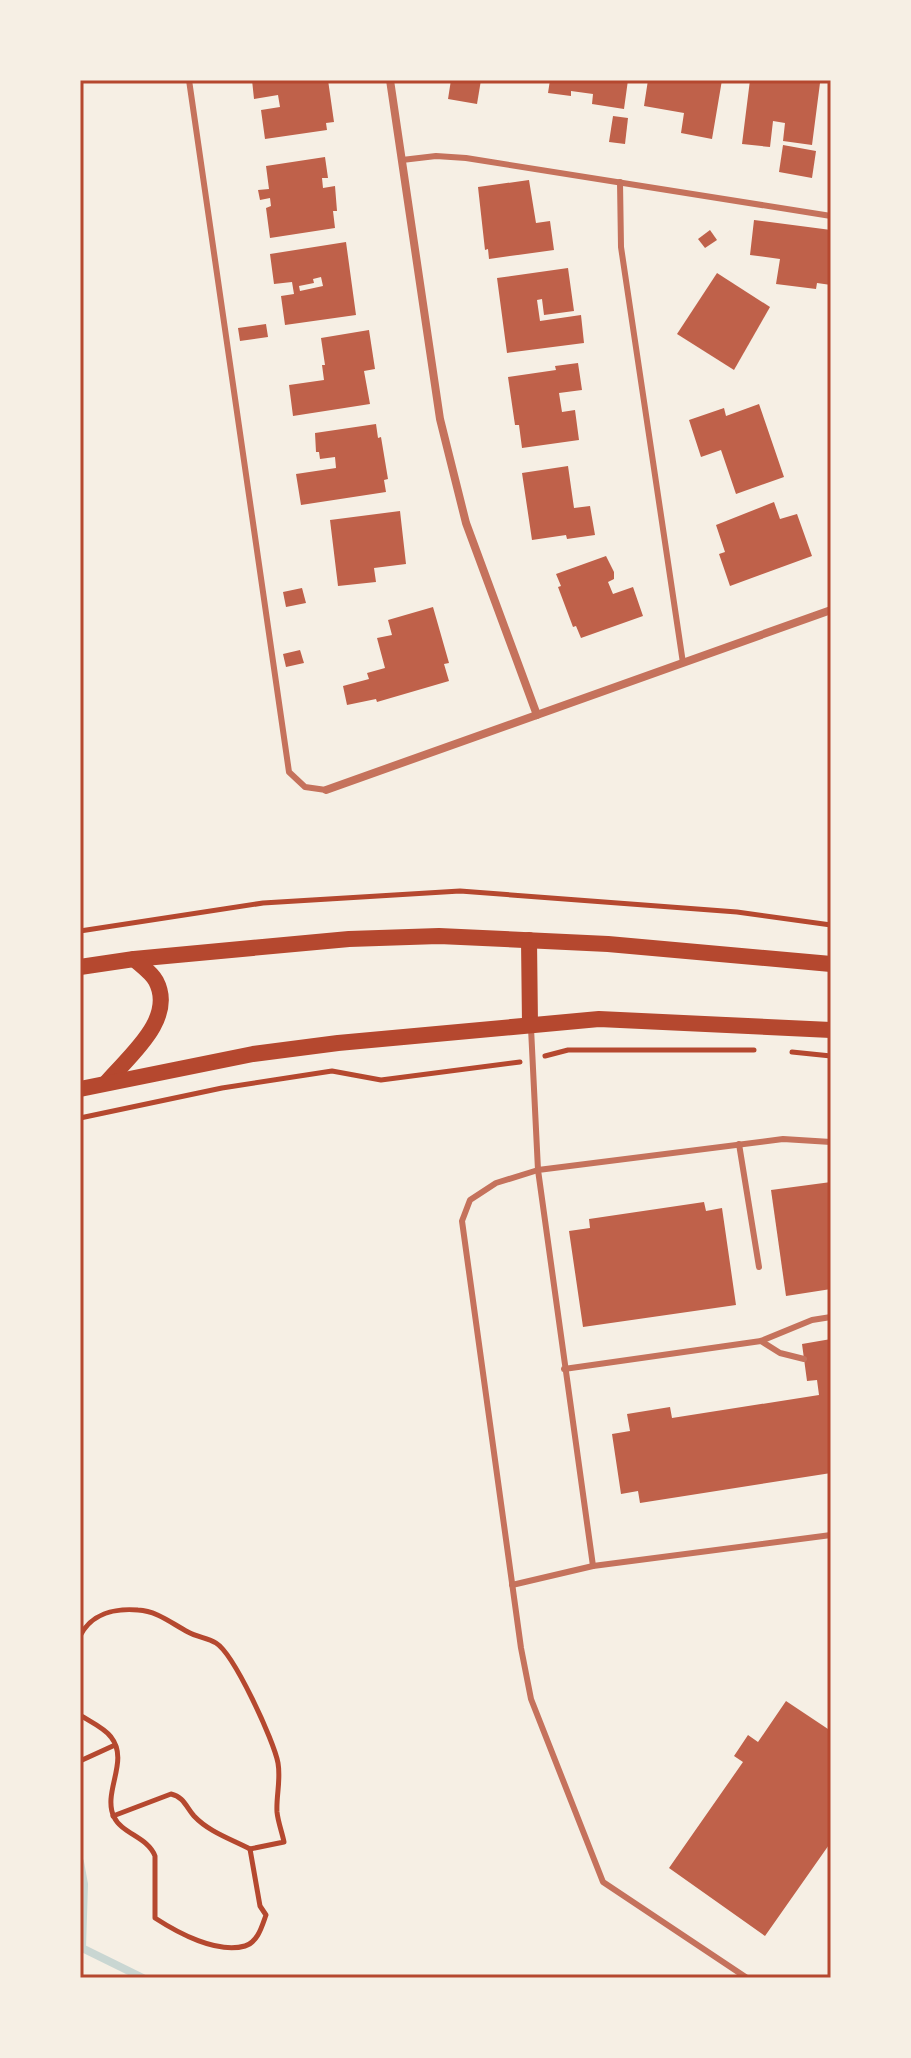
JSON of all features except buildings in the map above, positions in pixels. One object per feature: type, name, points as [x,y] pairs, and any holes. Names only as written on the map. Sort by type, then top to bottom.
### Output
[{"type":"main road","points":[[80,967],[349,939],[439,936],[608,944],[831,964]]},
{"type":"main road","points":[[529,940],[530,1024]]},
{"type":"main road","points":[[107,1082],[160,1015],[161,994],[155,979],[134,959]]},
{"type":"main road","points":[[80,1089],[253,1054],[530,1024],[599,1019],[831,1030]]},
{"type":"street","points":[[390,80],[431,366],[452,472],[466,523],[537,715]]},
{"type":"street","points":[[326,790],[831,610]]},
{"type":"lane","points":[[189,80],[289,772],[305,787],[326,790]]},
{"type":"lane","points":[[402,160],[436,156],[466,158],[831,216]]},
{"type":"lane","points":[[620,182],[621,247],[683,663]]},
{"type":"lane","points":[[530,1024],[538,1170],[593,1566]]},
{"type":"lane","points":[[747,1978],[603,1882],[531,1699],[512,1585],[462,1221],[470,1200],[496,1183],[538,1170],[783,1139],[831,1142]]},
{"type":"lane","points":[[739,1144],[759,1267]]},
{"type":"lane","points":[[564,1369],[761,1341],[812,1320],[831,1317]]},
{"type":"lane","points":[[761,1341],[780,1353],[804,1359]]},
{"type":"lane","points":[[512,1585],[593,1566],[831,1535]]},
{"type":"path","points":[[80,931],[263,903],[460,891],[737,912],[831,925]]},
{"type":"path","points":[[80,1118],[222,1088],[332,1071],[381,1080],[496,1067],[568,1050],[761,1050]]},
{"type":"path","points":[[790,1052],[831,1056]]},
{"type":"path","points":[[80,1636],[97,1616],[117,1610],[138,1610],[161,1615],[189,1633],[219,1644],[238,1673],[267,1732],[278,1764],[277,1811],[284,1842],[250,1849],[210,1829],[178,1796],[163,1795],[113,1816]]},
{"type":"path","points":[[80,1715],[111,1736],[119,1754],[110,1808],[116,1822],[152,1848],[155,1856],[155,1918],[213,1945],[245,1946],[261,1932],[266,1915],[260,1906],[250,1849]]},
{"type":"path","points":[[80,1761],[115,1745]]},
{"type":"waterway","points":[[80,1862],[84,1884],[82,1948],[143,1978]]}]
